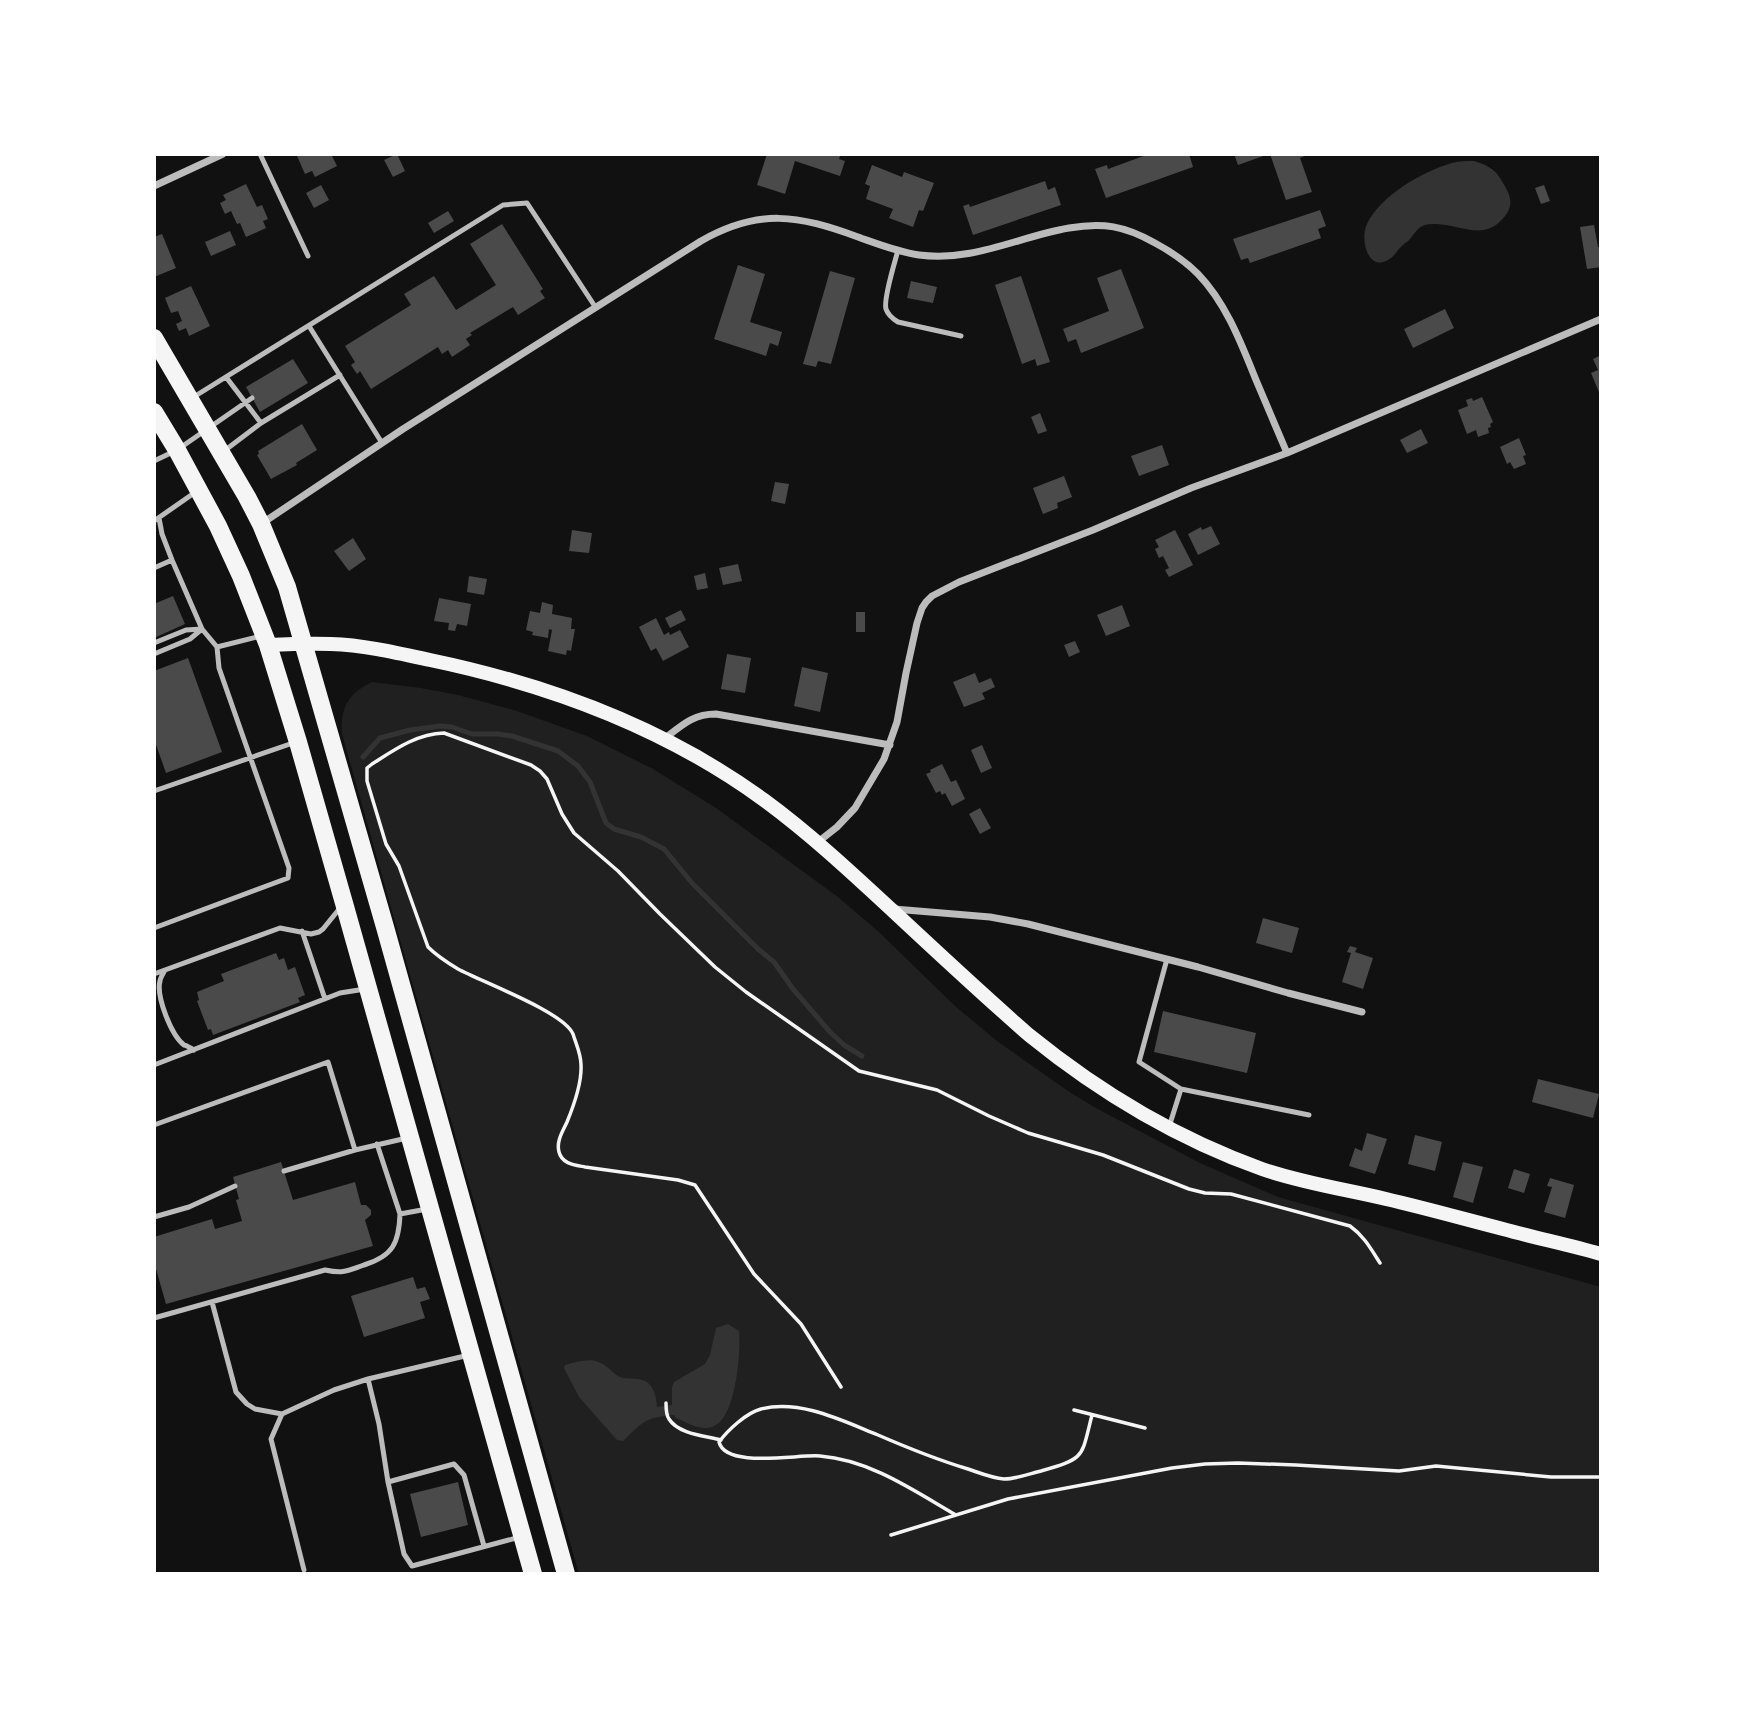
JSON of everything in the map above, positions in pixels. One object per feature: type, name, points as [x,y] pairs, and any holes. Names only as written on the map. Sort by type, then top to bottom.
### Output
[{"type":"main road","points":[[154,338],[261,524],[287,587],[566,1574]]},
{"type":"main road","points":[[154,412],[199,489],[242,576],[266,640],[298,742],[533,1574]]},
{"type":"main road","points":[[266,640],[366,648],[489,673],[579,701],[617,717],[664,739],[737,781],[765,801],[817,843],[1058,1059],[1169,1127],[1264,1170],[1601,1254]]},
{"type":"main road","points":[[472,1354],[502,1346]]},
{"type":"street","points":[[154,186],[223,154]]},
{"type":"street","points":[[261,524],[382,443],[715,233],[760,219],[791,218],[819,223],[898,250],[927,256],[976,253],[1060,230],[1097,224],[1124,228],[1138,234],[1183,261],[1210,288],[1240,341],[1287,453]]},
{"type":"street","points":[[817,843],[855,808],[877,773],[897,722],[922,608],[932,596],[959,582],[1093,530],[1191,488],[1287,453],[1601,319]]},
{"type":"street","points":[[664,739],[689,720],[702,714],[716,714],[890,745]]},
{"type":"street","points":[[890,909],[990,917],[1028,924],[1362,1012]]},
{"type":"lane","points":[[201,154],[205,163]]},
{"type":"lane","points":[[260,154],[308,256]]},
{"type":"lane","points":[[191,399],[503,205],[527,204],[596,307]]},
{"type":"lane","points":[[898,250],[886,301],[886,310],[892,319],[961,336]]},
{"type":"lane","points":[[309,326],[382,443]]},
{"type":"lane","points":[[221,453],[261,422],[340,375]]},
{"type":"lane","points":[[226,377],[261,422]]},
{"type":"lane","points":[[154,461],[177,450],[252,398]]},
{"type":"lane","points":[[154,928],[288,878],[289,868],[219,668],[217,648],[202,629],[156,519],[199,489]]},
{"type":"lane","points":[[154,568],[172,560]]},
{"type":"lane","points":[[154,643],[186,630],[202,629]]},
{"type":"lane","points":[[154,654],[190,639],[202,629]]},
{"type":"lane","points":[[217,648],[266,640]]},
{"type":"lane","points":[[154,791],[298,742]]},
{"type":"lane","points":[[154,974],[280,928],[311,934],[323,929],[344,903]]},
{"type":"lane","points":[[302,931],[325,999]]},
{"type":"lane","points":[[1167,959],[1139,1062],[1181,1089],[1309,1115]]},
{"type":"lane","points":[[165,970],[160,979],[159,992],[164,1008],[177,1037],[184,1045],[194,1050]]},
{"type":"lane","points":[[154,1065],[340,993],[368,989]]},
{"type":"lane","points":[[154,1125],[328,1062],[355,1150]]},
{"type":"lane","points":[[1169,1127],[1181,1089]]},
{"type":"lane","points":[[284,1171],[377,1144],[410,1138]]},
{"type":"lane","points":[[154,1318],[326,1270],[341,1273],[380,1260],[390,1251],[399,1231],[400,1214],[377,1144]]},
{"type":"lane","points":[[154,1217],[189,1207],[235,1186]]},
{"type":"lane","points":[[400,1214],[430,1208]]},
{"type":"lane","points":[[212,1302],[236,1391],[255,1409],[282,1414],[334,1390],[472,1354]]},
{"type":"lane","points":[[369,1379],[404,1554],[414,1574]]},
{"type":"lane","points":[[282,1414],[271,1439],[304,1570]]},
{"type":"lane","points":[[388,1482],[454,1464],[464,1475],[484,1546]]},
{"type":"lane","points":[[412,1566],[523,1536]]},
{"type":"path","points":[[841,1387],[801,1324],[754,1273],[695,1185],[678,1180],[570,1164],[559,1155],[559,1141],[580,1080],[581,1065],[570,1029],[534,1005],[457,968],[428,947],[400,866],[386,844],[367,781],[367,768],[372,764],[413,740],[434,733],[444,733],[531,765],[545,775],[562,814],[574,833],[629,881],[715,967],[746,992],[859,1071],[937,1090],[1028,1133],[1103,1154],[1189,1189],[1231,1194],[1350,1226],[1359,1232],[1380,1263]]},
{"type":"path","points":[[666,1404],[671,1422],[692,1434],[721,1440]]},
{"type":"path","points":[[957,1515],[885,1474],[854,1461],[817,1455],[762,1458],[733,1456],[719,1445],[731,1429],[760,1409],[798,1408],[847,1422],[956,1465],[994,1477],[1013,1479],[1074,1460],[1079,1456],[1086,1441],[1092,1415]]},
{"type":"path","points":[[1074,1410],[1144,1428]]},
{"type":"path","points":[[891,1535],[1008,1499],[1205,1464],[1238,1462],[1399,1471],[1436,1466],[1551,1477],[1601,1477]]},
{"type":"shaded area","points":[[1474,161],[1495,172],[1508,192],[1510,206],[1497,224],[1481,230],[1426,225],[1418,229],[1391,258],[1383,262],[1372,259],[1365,246],[1365,231],[1373,214],[1382,204],[1404,186],[1428,172],[1455,162]]},
{"type":"shaded area","points":[[372,682],[458,695],[517,711],[587,736],[653,769],[716,808],[838,897],[880,933],[955,1006],[997,1041],[1094,1107],[1200,1163],[1278,1197],[1601,1287],[1601,1574],[579,1574],[342,734],[343,716],[348,702],[357,691]]},
{"type":"shaded area","points":[[728,1324],[739,1331],[738,1369],[727,1412],[720,1422],[712,1427],[694,1426],[674,1415],[664,1416],[650,1419],[623,1441],[617,1440],[579,1397],[564,1368],[565,1365],[582,1361],[597,1361],[620,1377],[642,1380],[650,1385],[657,1407],[672,1405],[674,1382],[705,1364],[710,1355],[716,1328]]},
{"type":"building","points":[[331,154],[337,166],[315,177],[312,171],[305,174],[297,156]]},
{"type":"building","points":[[397,154],[405,171],[393,177],[384,160]]},
{"type":"building","points":[[767,154],[841,154],[839,159],[845,161],[840,176],[795,161],[785,194],[757,185]]},
{"type":"building","points":[[1149,154],[1189,154],[1193,167],[1106,198],[1095,169],[1107,165],[1108,169]]},
{"type":"building","points":[[1234,154],[1269,154],[1238,165]]},
{"type":"building","points":[[1270,154],[1305,154],[1300,158],[1312,192],[1286,200]]},
{"type":"building","points":[[872,165],[902,177],[904,172],[934,183],[923,211],[919,210],[913,227],[889,218],[893,209],[866,199],[870,186],[865,184]]},
{"type":"building","points":[[1045,181],[1048,190],[1055,187],[1061,205],[973,235],[963,206],[969,204],[970,207]]},
{"type":"building","points":[[246,184],[257,207],[262,205],[268,219],[263,221],[266,228],[246,237],[231,211],[225,214],[220,203],[226,200],[223,195]]},
{"type":"building","points":[[321,185],[329,200],[314,208],[306,193]]},
{"type":"building","points":[[1544,185],[1550,201],[1541,204],[1535,188]]},
{"type":"building","points":[[1320,210],[1326,226],[1318,229],[1321,238],[1250,263],[1248,258],[1241,260],[1233,239]]},
{"type":"building","points":[[448,211],[454,221],[434,233],[428,223]]},
{"type":"building","points":[[502,224],[543,289],[540,291],[545,298],[518,315],[513,307],[470,333],[472,335],[466,339],[470,345],[452,357],[448,350],[442,354],[438,347],[371,389],[360,371],[357,374],[351,365],[355,362],[345,346],[411,305],[404,294],[434,276],[456,310],[496,285],[470,244]]},
{"type":"building","points":[[1594,225],[1598,247],[1601,247],[1601,267],[1587,269],[1580,227]]},
{"type":"building","points":[[230,231],[236,245],[211,256],[205,242]]},
{"type":"building","points":[[162,234],[176,268],[154,277],[154,237]]},
{"type":"building","points":[[738,265],[765,274],[750,322],[782,332],[778,346],[770,343],[766,356],[714,339]]},
{"type":"building","points":[[1121,269],[1144,328],[1081,353],[1076,339],[1068,342],[1063,329],[1109,311],[1097,278]]},
{"type":"building","points":[[830,271],[855,278],[831,364],[818,361],[816,367],[803,364]]},
{"type":"building","points":[[1021,276],[1050,362],[1037,366],[1035,359],[1022,364],[995,285]]},
{"type":"building","points":[[911,281],[937,287],[933,303],[907,298]]},
{"type":"building","points":[[191,286],[210,326],[189,336],[186,328],[179,331],[176,324],[182,321],[178,311],[171,313],[165,298]]},
{"type":"building","points":[[1445,309],[1454,328],[1413,348],[1404,329]]},
{"type":"building","points":[[1601,355],[1601,397],[1591,373],[1598,370],[1593,359]]},
{"type":"building","points":[[293,359],[308,383],[260,412],[246,387]]},
{"type":"building","points":[[1482,397],[1493,422],[1488,428],[1489,433],[1478,437],[1476,430],[1467,434],[1458,410],[1468,406],[1466,400],[1472,398],[1473,401]]},
{"type":"building","points":[[1040,413],[1047,431],[1038,434],[1031,417]]},
{"type":"building","points":[[302,424],[317,450],[271,479],[257,455],[258,451]]},
{"type":"building","points":[[1421,429],[1428,443],[1407,453],[1400,440]]},
{"type":"building","points":[[1519,438],[1526,455],[1523,456],[1526,464],[1514,469],[1510,462],[1507,464],[1500,447]]},
{"type":"building","points":[[1162,445],[1169,465],[1139,476],[1131,456]]},
{"type":"building","points":[[1064,476],[1072,497],[1057,503],[1058,508],[1043,514],[1033,488]]},
{"type":"building","points":[[775,482],[789,484],[785,504],[771,501]]},
{"type":"building","points":[[1211,526],[1220,544],[1198,555],[1188,534],[1201,527],[1202,530]]},
{"type":"building","points":[[572,530],[592,533],[589,553],[569,551]]},
{"type":"building","points":[[1175,530],[1193,565],[1169,577],[1165,570],[1169,568],[1163,556],[1159,558],[1155,549],[1159,547],[1155,540]]},
{"type":"building","points":[[353,538],[366,559],[349,571],[334,551]]},
{"type":"building","points":[[738,564],[742,581],[723,585],[719,568]]},
{"type":"building","points":[[705,573],[708,588],[697,590],[694,576]]},
{"type":"building","points":[[469,576],[487,579],[484,595],[467,592]]},
{"type":"building","points":[[173,596],[185,624],[154,638],[154,604]]},
{"type":"building","points":[[439,598],[471,604],[467,626],[457,624],[455,631],[448,630],[449,623],[434,621]]},
{"type":"building","points":[[542,602],[553,605],[552,614],[572,618],[571,629],[575,629],[571,651],[567,650],[566,655],[548,651],[552,630],[549,629],[548,638],[532,635],[533,632],[526,630],[530,611],[540,613]]},
{"type":"building","points":[[1122,605],[1130,626],[1106,636],[1097,615]]},
{"type":"building","points":[[681,610],[686,620],[670,628],[665,618]]},
{"type":"building","points":[[856,612],[865,612],[865,632],[856,632]]},
{"type":"building","points":[[656,618],[664,635],[680,630],[689,647],[663,661],[656,648],[651,651],[639,627]]},
{"type":"building","points":[[1075,641],[1080,652],[1069,657],[1064,645]]},
{"type":"building","points":[[727,654],[751,658],[745,693],[721,689]]},
{"type":"building","points":[[188,658],[222,752],[166,773],[154,739],[154,671]]},
{"type":"building","points":[[802,667],[828,673],[820,712],[794,706]]},
{"type":"building","points":[[975,673],[979,683],[991,678],[995,687],[982,693],[985,699],[964,707],[953,682]]},
{"type":"building","points":[[982,745],[992,768],[981,773],[971,750]]},
{"type":"building","points":[[942,764],[951,782],[956,780],[965,799],[952,806],[945,793],[936,793],[926,774]]},
{"type":"building","points":[[980,808],[991,828],[980,834],[969,814]]},
{"type":"building","points":[[1263,918],[1299,928],[1292,953],[1256,943]]},
{"type":"building","points":[[1350,946],[1357,948],[1355,952],[1373,958],[1363,989],[1342,982],[1351,953],[1347,952]]},
{"type":"building","points":[[276,953],[279,960],[284,958],[288,970],[295,967],[305,995],[298,998],[300,1002],[213,1035],[211,1029],[208,1030],[197,1001],[197,992],[224,981],[221,974]]},
{"type":"building","points":[[1163,1011],[1256,1033],[1247,1073],[1154,1052]]},
{"type":"building","points":[[1538,1079],[1599,1094],[1593,1118],[1532,1102]]},
{"type":"building","points":[[1367,1133],[1387,1139],[1375,1174],[1349,1166],[1355,1148],[1362,1151]]},
{"type":"building","points":[[1415,1135],[1442,1142],[1435,1171],[1408,1164]]},
{"type":"building","points":[[281,1162],[293,1200],[355,1182],[361,1205],[366,1205],[371,1210],[371,1215],[365,1220],[373,1246],[166,1304],[154,1262],[154,1237],[212,1219],[215,1229],[242,1221],[233,1177]]},
{"type":"building","points":[[1463,1162],[1483,1167],[1473,1203],[1453,1197]]},
{"type":"building","points":[[1514,1169],[1530,1174],[1524,1193],[1508,1188]]},
{"type":"building","points":[[1550,1178],[1574,1185],[1565,1218],[1544,1212],[1552,1187],[1547,1186]]},
{"type":"building","points":[[413,1277],[417,1289],[425,1287],[430,1299],[420,1302],[425,1318],[364,1337],[351,1296]]},
{"type":"building","points":[[458,1482],[468,1525],[421,1537],[410,1494]]},
{"type":"waterway","points":[[363,757],[380,738],[440,726],[472,734],[512,736],[558,751],[578,766],[590,782],[606,823],[614,829],[641,837],[664,849],[692,883],[774,962],[830,1032],[862,1056]]}]
